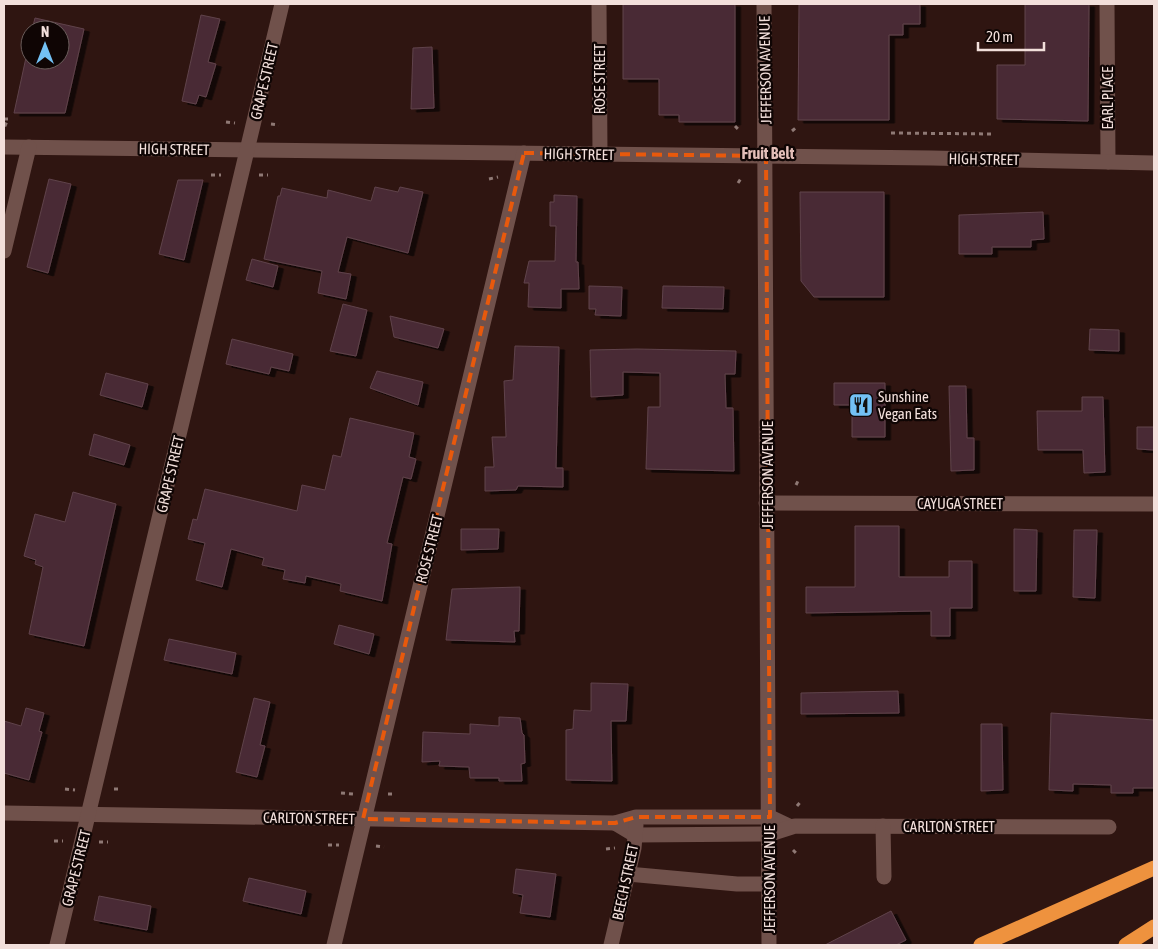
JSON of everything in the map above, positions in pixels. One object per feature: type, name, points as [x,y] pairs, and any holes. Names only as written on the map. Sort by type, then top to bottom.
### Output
[{"type":"highway","points":[[981,945],[1154,868]]},
{"type":"highway","points":[[1126,945],[1154,927]]},
{"type":"street","name":"GRAPE STREET","points":[[57,945],[282,4]]},
{"type":"street","name":"ROSE STREET","points":[[599,4],[600,154]]},
{"type":"street","name":"JEFFERSON AVENUE","points":[[764,4],[766,502],[770,817],[769,945]]},
{"type":"street","name":"EARL PLACE","points":[[1107,4],[1108,162]]},
{"type":"street","name":"HIGH STREET","points":[[4,147],[766,156],[1154,163]]},
{"type":"street","points":[[4,252],[29,147]]},
{"type":"street","name":"ROSE STREET","points":[[334,945],[524,153]]},
{"type":"street","name":"CAYUGA STREET","points":[[766,502],[1154,504]]},
{"type":"street","name":"CARLTON STREET","points":[[4,813],[615,823],[636,817],[770,817],[789,826]]},
{"type":"street","name":"BEECH STREET","points":[[611,945],[628,874],[635,835],[636,817]]},
{"type":"street","points":[[615,823],[635,835]]},
{"type":"street","name":"CARLTON STREET","points":[[635,835],[770,834],[789,826],[1109,827]]},
{"type":"street","points":[[883,826],[884,877]]},
{"type":"street","points":[[628,874],[727,884],[769,884]]},
{"type":"path","points":[[4,119],[8,119],[4,129]]},
{"type":"path","points":[[226,122],[236,123]]},
{"type":"path","points":[[735,126],[740,131]]},
{"type":"path","points":[[792,131],[798,126]]},
{"type":"path","points":[[891,133],[994,134]]},
{"type":"path","points":[[211,175],[221,175]]},
{"type":"path","points":[[489,179],[498,177]]},
{"type":"path","points":[[738,183],[742,177]]},
{"type":"path","points":[[796,486],[799,478]]},
{"type":"path","points":[[66,789],[77,790]]},
{"type":"path","points":[[113,789],[122,789]]},
{"type":"path","points":[[342,793],[353,794]]},
{"type":"path","points":[[797,806],[802,800]]},
{"type":"path","points":[[54,841],[64,841]]},
{"type":"path","points":[[328,845],[339,845]]},
{"type":"path","points":[[606,849],[617,848]]},
{"type":"highlighted area","points":[[524,153],[766,156],[770,817],[636,817],[615,823],[363,819]]},
{"type":"building","points":[[623,4],[735,4],[735,122],[679,122],[679,115],[659,115],[659,79],[623,79]]},
{"type":"building","points":[[799,4],[920,4],[920,24],[903,24],[903,35],[889,35],[889,120],[798,120]]},
{"type":"building","points":[[1025,4],[1089,4],[1088,121],[997,119],[997,65],[1025,65]]},
{"type":"building","points":[[201,15],[220,19],[208,62],[216,64],[206,97],[199,95],[196,104],[182,101]]},
{"type":"building","points":[[70,26],[84,29],[65,113],[14,113],[23,70],[70,70]]},
{"type":"building","points":[[432,47],[434,108],[411,109],[413,48]]},
{"type":"building","points":[[49,179],[71,184],[48,273],[27,267]]},
{"type":"building","points":[[178,180],[203,180],[184,260],[159,254]]},
{"type":"building","points":[[375,187],[398,192],[400,187],[423,192],[408,253],[347,237],[338,272],[351,274],[346,299],[318,293],[322,271],[264,259],[278,196],[280,196],[282,188],[327,198],[328,190],[371,201]]},
{"type":"building","points":[[800,192],[884,192],[884,297],[814,297],[801,281]]},
{"type":"building","points":[[554,195],[577,196],[576,262],[578,262],[579,289],[561,289],[561,308],[528,307],[529,283],[524,283],[529,261],[555,261],[556,226],[550,226],[550,202],[554,202]]},
{"type":"building","points":[[1043,212],[1044,239],[1031,240],[1031,247],[992,247],[992,254],[959,254],[959,215]]},
{"type":"building","points":[[252,259],[278,266],[273,287],[246,280]]},
{"type":"building","points":[[589,286],[622,287],[621,316],[595,315],[596,309],[589,309]]},
{"type":"building","points":[[663,286],[724,287],[723,309],[662,308]]},
{"type":"building","points":[[343,304],[367,310],[356,356],[330,351]]},
{"type":"building","points":[[390,316],[444,329],[438,348],[394,337]]},
{"type":"building","points":[[1090,329],[1119,330],[1119,351],[1089,350]]},
{"type":"building","points":[[232,339],[293,354],[289,371],[271,367],[269,374],[226,364]]},
{"type":"building","points":[[515,346],[559,347],[556,468],[563,468],[563,487],[518,486],[516,490],[485,491],[485,467],[494,467],[492,437],[506,437],[504,381],[513,380]]},
{"type":"building","points":[[590,350],[736,351],[735,374],[725,374],[726,408],[733,408],[734,471],[646,469],[648,407],[660,407],[660,373],[623,372],[623,395],[591,397]]},
{"type":"building","points":[[377,371],[423,382],[418,405],[370,388]]},
{"type":"building","points":[[106,373],[148,384],[142,407],[100,395]]},
{"type":"building","points":[[834,383],[885,383],[885,437],[852,437],[852,405],[834,405]]},
{"type":"building","points":[[949,386],[966,386],[967,438],[974,438],[974,470],[951,471]]},
{"type":"building","points":[[1082,397],[1103,397],[1105,472],[1084,473],[1083,450],[1038,450],[1037,411],[1082,411]]},
{"type":"building","points":[[350,418],[414,433],[409,457],[416,459],[411,479],[403,477],[387,543],[392,544],[382,601],[340,591],[341,584],[306,576],[305,583],[283,579],[285,570],[262,565],[264,558],[231,549],[222,587],[196,580],[205,543],[188,539],[193,519],[197,520],[205,489],[297,511],[302,485],[325,490],[333,455],[341,457]]},
{"type":"building","points":[[1137,427],[1154,427],[1154,450],[1137,449]]},
{"type":"building","points":[[94,434],[130,445],[124,465],[89,455]]},
{"type":"building","points":[[73,492],[116,504],[84,646],[29,634],[43,567],[35,564],[36,560],[24,556],[35,514],[65,522]]},
{"type":"building","points":[[855,526],[899,526],[899,577],[949,577],[949,561],[972,561],[972,608],[950,608],[950,636],[931,636],[931,611],[806,613],[806,587],[855,587]]},
{"type":"building","points":[[461,529],[499,529],[498,549],[461,550]]},
{"type":"building","points":[[1014,529],[1037,530],[1036,591],[1014,591]]},
{"type":"building","points":[[1074,530],[1097,530],[1095,598],[1073,597]]},
{"type":"building","points":[[520,587],[519,631],[514,631],[515,642],[446,640],[452,589]]},
{"type":"building","points":[[339,625],[374,634],[369,654],[334,644]]},
{"type":"building","points":[[169,639],[236,653],[232,674],[164,660]]},
{"type":"building","points":[[591,683],[628,684],[626,721],[611,721],[612,781],[566,780],[566,730],[573,729],[574,710],[591,711]]},
{"type":"building","points":[[898,691],[899,713],[801,714],[801,693]]},
{"type":"building","points":[[254,698],[270,702],[260,745],[265,746],[257,777],[236,772]]},
{"type":"building","points":[[26,708],[44,713],[39,731],[42,732],[29,780],[4,773],[4,721],[21,726]]},
{"type":"building","points":[[1051,713],[1154,720],[1154,788],[1133,788],[1133,793],[1111,793],[1111,785],[1073,784],[1073,791],[1049,790]]},
{"type":"building","points":[[499,717],[520,718],[524,735],[525,763],[521,764],[522,781],[499,781],[499,778],[470,778],[469,767],[439,766],[440,761],[422,762],[423,732],[470,734],[470,724],[499,726]]},
{"type":"building","points":[[981,724],[1002,724],[1003,790],[981,791]]},
{"type":"building","points":[[516,869],[556,874],[550,917],[520,913],[523,895],[513,893]]},
{"type":"building","points":[[249,878],[306,891],[301,914],[243,901]]},
{"type":"building","points":[[99,896],[151,906],[147,930],[94,920]]},
{"type":"building","points":[[891,911],[906,940],[896,945],[825,945]]},
{"type":"place","name":"Sunshine Vegan Eats","points":[[861,405]]},
{"type":"district","name":"Fruit Belt","points":[[768,153]]}]
